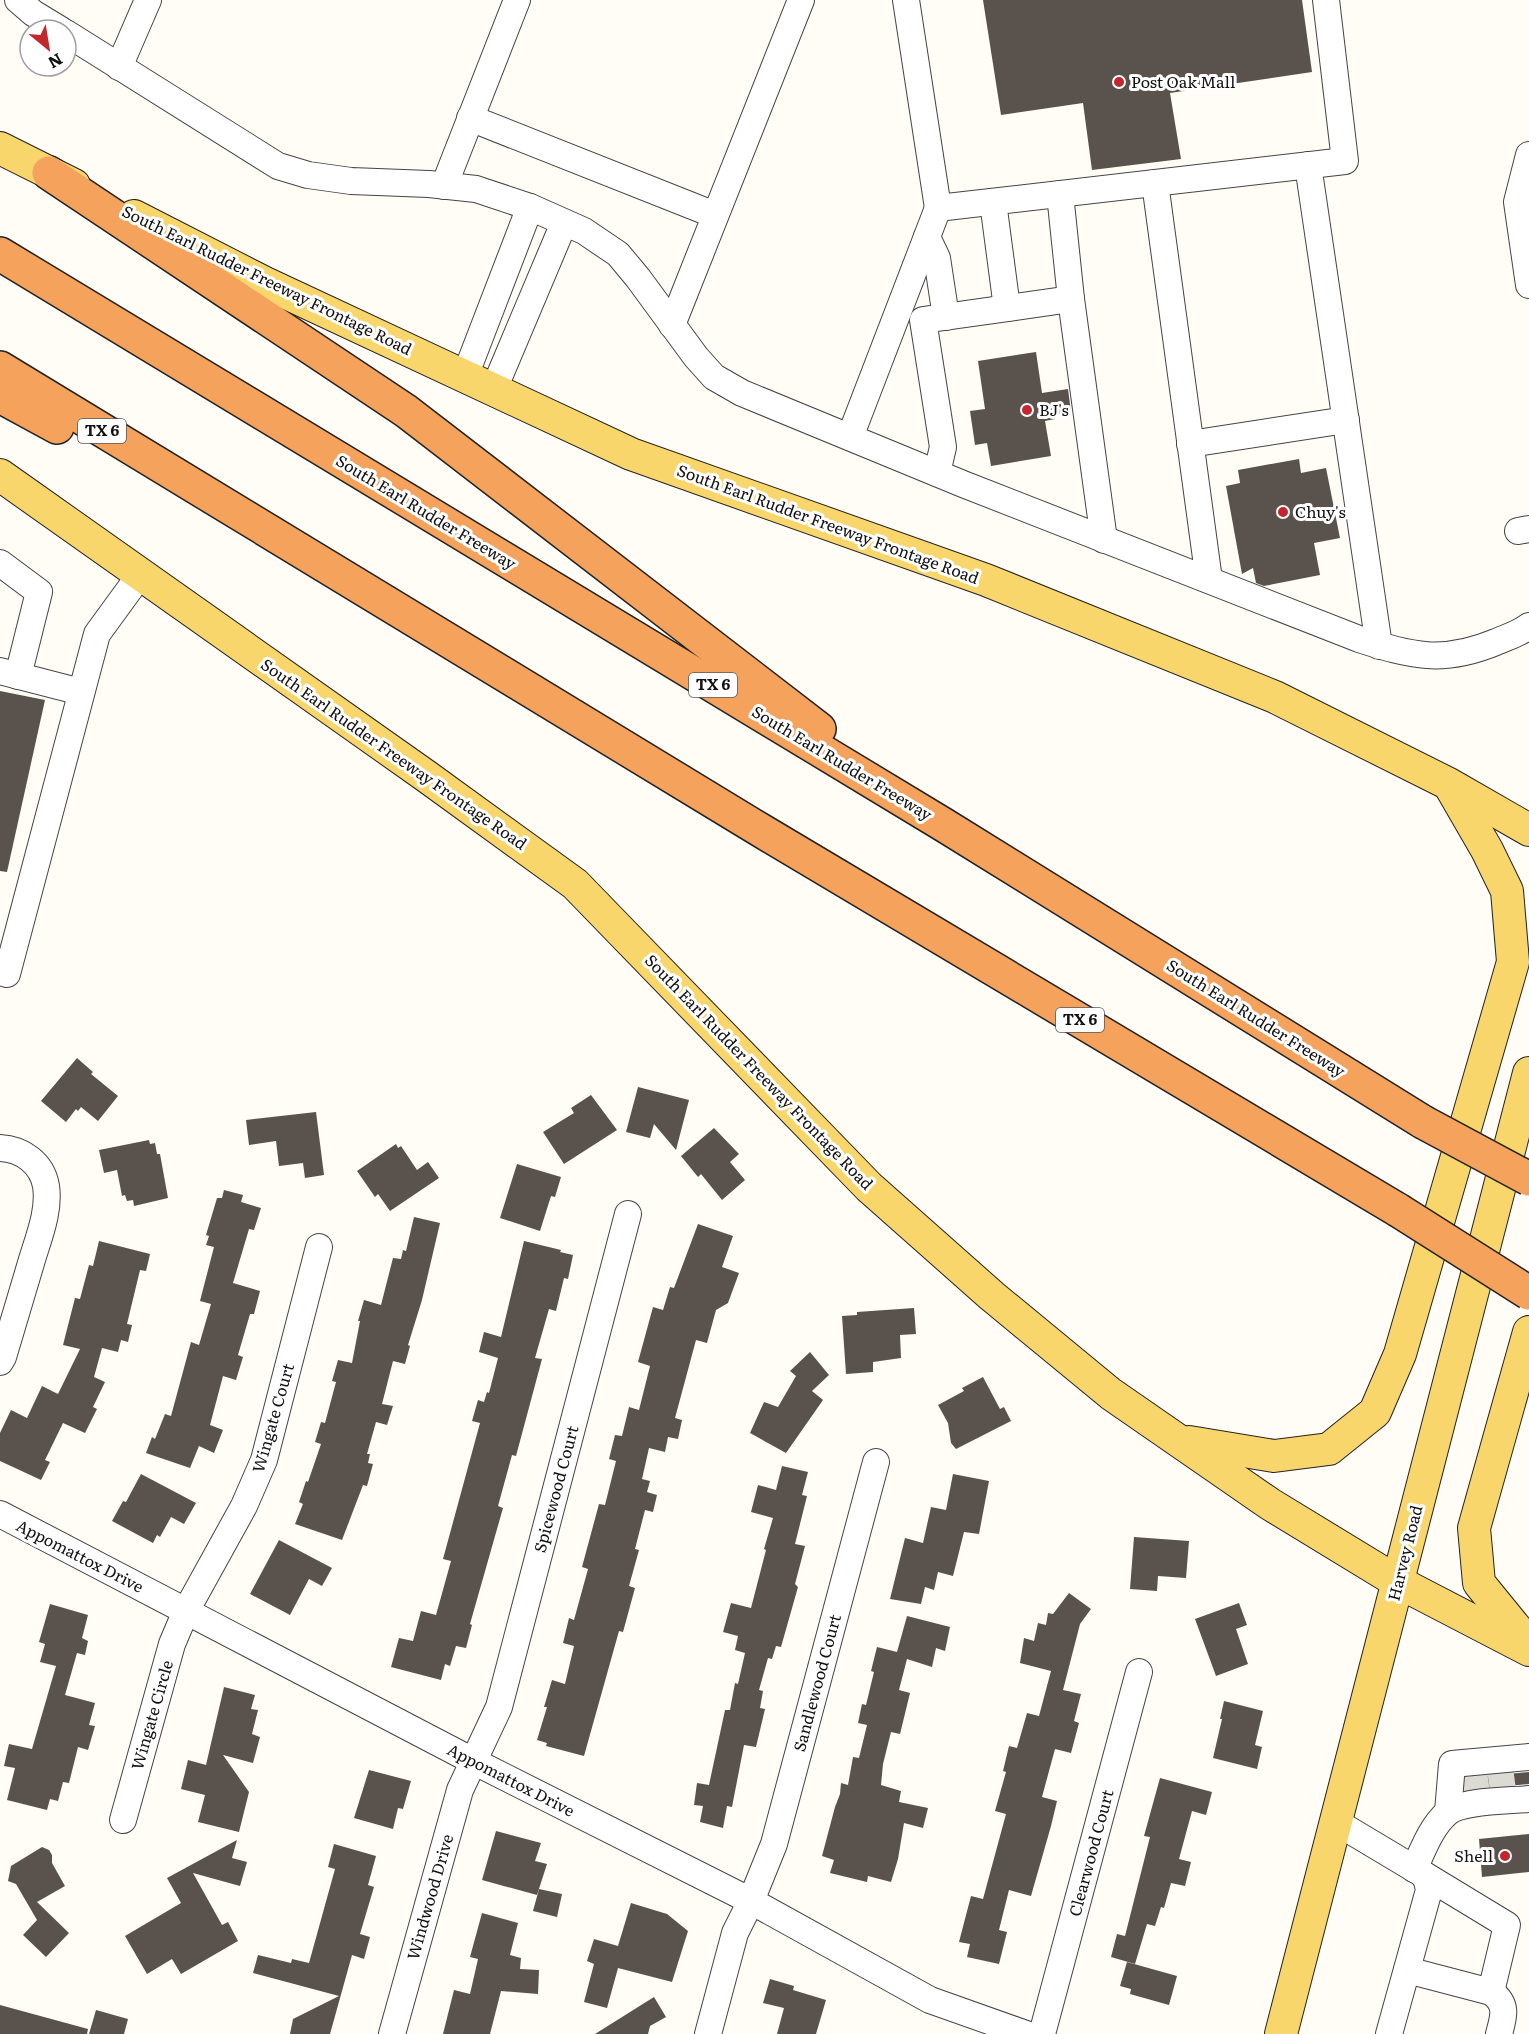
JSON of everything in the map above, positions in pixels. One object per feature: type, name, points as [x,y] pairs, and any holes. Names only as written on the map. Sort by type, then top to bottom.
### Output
[{"type":"highway","points":[[49,173],[406,411],[944,825]]},
{"type":"highway","name":"South Earl Rudder Freeway","points":[[0,254],[944,825],[1423,1122],[1529,1179]]},
{"type":"highway","name":"TX 6","points":[[0,368],[762,831],[1398,1210],[1529,1293]]},
{"type":"highway","points":[[0,396],[96,448],[203,493]]},
{"type":"main road","name":"South Earl Rudder Freeway Frontage Road","points":[[0,148],[265,283],[631,454],[986,580],[1275,697],[1449,784],[1529,830]]},
{"type":"main road","name":"South Earl Rudder Freeway Frontage Road","points":[[0,475],[576,884],[869,1186],[992,1296],[1112,1395],[1270,1504],[1398,1582],[1529,1650]]},
{"type":"main road","points":[[1176,1439],[1274,1456],[1329,1449],[1375,1412],[1392,1373],[1513,962],[1507,891],[1487,850],[1449,784]]},
{"type":"main road","name":"Harvey Road","points":[[1281,2034],[1529,1072]]},
{"type":"main road","points":[[1529,1332],[1474,1528],[1479,1583],[1529,1644]]},
{"type":"street","points":[[119,67],[148,0]]},
{"type":"street","points":[[444,186],[517,0]]},
{"type":"street","points":[[672,325],[801,0]]},
{"type":"street","points":[[850,437],[938,208],[906,0]]},
{"type":"street","points":[[938,208],[1345,161],[1326,0]]},
{"type":"street","points":[[28,2],[47,18]]},
{"type":"street","points":[[78,41],[278,166],[308,175],[351,181],[476,189],[530,207],[584,231],[618,254],[696,357],[714,377],[742,393],[937,473],[1104,540],[1379,646],[1398,651],[1439,657],[1473,652],[1521,632],[1529,626]]},
{"type":"street","points":[[471,118],[715,215]]},
{"type":"street","points":[[1529,155],[1517,202],[1529,285]]},
{"type":"street","points":[[1308,165],[1379,646]]},
{"type":"street","points":[[1155,183],[1209,580]]},
{"type":"street","points":[[1060,194],[1071,298],[1104,540]]},
{"type":"street","points":[[993,202],[1007,308]]},
{"type":"street","points":[[465,376],[530,207]]},
{"type":"street","points":[[494,389],[564,222]]},
{"type":"street","points":[[927,237],[937,258],[934,318],[943,447],[937,473]]},
{"type":"street","points":[[896,318],[934,318],[1071,298]]},
{"type":"street","points":[[1191,444],[1346,420]]},
{"type":"street","points":[[0,563],[39,592],[9,673],[81,692]]},
{"type":"street","points":[[0,972],[7,974],[97,634],[140,575]]},
{"type":"street","points":[[0,1148],[8,1148],[27,1155],[40,1169],[46,1186],[45,1216],[0,1362]]},
{"type":"street","name":"Spicewood Court","points":[[473,1761],[499,1707],[628,1214]]},
{"type":"street","name":"Wingate Court","points":[[186,1611],[244,1506],[264,1460],[319,1247]]},
{"type":"street","name":"Sandlewood Court","points":[[708,2034],[735,1933],[751,1902],[774,1844],[876,1462]]},
{"type":"street","name":"Appomattox Drive","points":[[0,1514],[473,1761],[751,1902],[930,2000],[1026,2034]]},
{"type":"street","name":"Wingate Circle","points":[[123,1820],[172,1644],[186,1611]]},
{"type":"street","name":"Clearwood Court","points":[[1042,2034],[1139,1672]]},
{"type":"street","points":[[1507,1784],[1528,1759]]},
{"type":"street","name":"Windwood Drive","points":[[392,2034],[460,1790],[473,1761]]},
{"type":"street","points":[[1448,1812],[1452,1764],[1475,1782],[1507,1784]]},
{"type":"street","points":[[1418,1872],[1435,1828],[1448,1812],[1463,1805],[1475,1782]]},
{"type":"street","points":[[1475,1782],[1507,1784]]},
{"type":"street","points":[[1336,1822],[1518,1930],[1491,1992]]},
{"type":"street","points":[[1389,2034],[1429,1890],[1427,1881],[1418,1872]]},
{"type":"street","points":[[1407,1970],[1491,1992],[1502,2003],[1505,2012],[1499,2034]]},
{"type":"building","name":"Post Oak Mall","points":[[983,0],[1302,0],[1312,72],[1170,93],[1181,159],[1092,170],[1083,103],[1001,115]]},
{"type":"building","name":"BJ's","points":[[1036,352],[1042,393],[1068,389],[1071,412],[1055,415],[1055,419],[1045,421],[1051,456],[991,466],[987,443],[975,445],[970,411],[985,409],[978,361]]},
{"type":"building","name":"Chuy's","points":[[1299,459],[1301,473],[1326,468],[1340,538],[1314,543],[1320,575],[1264,586],[1256,583],[1253,568],[1242,574],[1226,486],[1240,483],[1238,470]]},
{"type":"building","points":[[0,691],[45,700],[7,872],[0,871]]},
{"type":"building","points":[[77,1058],[93,1072],[91,1074],[118,1096],[98,1121],[81,1107],[78,1111],[76,1109],[66,1122],[41,1101]]},
{"type":"building","points":[[638,1087],[689,1100],[676,1150],[654,1124],[650,1138],[626,1132]]},
{"type":"building","points":[[591,1095],[617,1130],[564,1164],[543,1132],[574,1113],[571,1108]]},
{"type":"building","points":[[316,1112],[324,1175],[305,1178],[303,1163],[279,1166],[276,1141],[249,1145],[246,1120]]},
{"type":"building","points":[[714,1128],[739,1154],[730,1162],[745,1180],[722,1200],[701,1174],[698,1177],[681,1156]]},
{"type":"building","points":[[149,1140],[150,1144],[155,1143],[157,1154],[160,1154],[168,1198],[134,1206],[133,1200],[127,1201],[125,1195],[122,1196],[117,1170],[104,1173],[99,1150]]},
{"type":"building","points":[[396,1144],[398,1148],[401,1146],[417,1170],[428,1162],[439,1178],[390,1211],[378,1194],[375,1197],[357,1171]]},
{"type":"building","points":[[517,1164],[561,1177],[555,1197],[551,1196],[540,1231],[500,1218]]},
{"type":"building","points":[[224,1190],[243,1195],[241,1202],[261,1208],[254,1230],[249,1229],[233,1283],[260,1291],[254,1314],[250,1314],[238,1355],[243,1357],[236,1380],[223,1376],[210,1425],[223,1430],[214,1453],[199,1446],[190,1468],[146,1453],[152,1437],[155,1439],[165,1414],[171,1416],[191,1342],[199,1345],[211,1304],[200,1301],[214,1247],[206,1245],[209,1236],[206,1235],[217,1198],[222,1198]]},
{"type":"building","points":[[414,1217],[440,1223],[405,1364],[393,1361],[382,1404],[393,1406],[387,1425],[376,1422],[367,1454],[370,1454],[368,1463],[373,1464],[367,1486],[363,1485],[342,1540],[295,1524],[303,1504],[299,1502],[321,1444],[315,1442],[321,1422],[325,1423],[336,1382],[332,1381],[338,1360],[352,1363],[360,1321],[358,1321],[364,1300],[381,1305],[393,1258],[401,1259],[403,1250],[406,1251]]},
{"type":"building","points":[[698,1224],[733,1236],[722,1267],[739,1273],[728,1303],[716,1310],[707,1343],[696,1340],[675,1418],[682,1420],[678,1439],[668,1437],[665,1452],[649,1448],[642,1479],[650,1481],[647,1492],[657,1495],[653,1512],[645,1510],[635,1549],[639,1550],[629,1586],[635,1588],[623,1632],[619,1631],[584,1756],[546,1746],[547,1743],[537,1740],[547,1707],[544,1707],[552,1680],[565,1684],[574,1646],[563,1643],[569,1618],[574,1620],[588,1569],[582,1567],[599,1504],[605,1505],[616,1461],[609,1459],[615,1435],[622,1436],[629,1407],[639,1410],[650,1366],[638,1362],[653,1307],[663,1310],[670,1287],[674,1288]]},
{"type":"building","points":[[99,1241],[150,1254],[146,1271],[140,1270],[127,1324],[132,1325],[128,1342],[121,1340],[118,1352],[102,1348],[94,1377],[105,1382],[93,1407],[97,1409],[85,1433],[63,1423],[45,1460],[50,1462],[41,1480],[0,1461],[0,1433],[11,1410],[27,1418],[42,1386],[58,1394],[80,1349],[63,1345],[75,1298],[80,1299],[89,1265],[93,1266]]},
{"type":"building","points":[[524,1241],[573,1255],[568,1279],[564,1278],[556,1311],[549,1309],[535,1358],[542,1359],[516,1456],[512,1455],[498,1506],[503,1508],[470,1624],[472,1625],[466,1648],[456,1646],[450,1666],[445,1664],[441,1680],[391,1667],[399,1638],[413,1641],[421,1611],[436,1615],[451,1561],[443,1559],[480,1423],[472,1421],[478,1400],[484,1402],[487,1392],[489,1393],[498,1358],[479,1352],[484,1332],[501,1337]]},
{"type":"building","points":[[914,1308],[916,1334],[900,1335],[901,1358],[873,1362],[873,1372],[846,1374],[842,1316],[857,1315],[857,1312]]},
{"type":"building","points":[[810,1352],[829,1375],[812,1391],[823,1400],[786,1453],[750,1433],[764,1402],[778,1407],[796,1376],[790,1371]]},
{"type":"building","points":[[983,1377],[1000,1409],[1004,1407],[1011,1421],[956,1449],[951,1443],[948,1423],[938,1405],[964,1391],[962,1388]]},
{"type":"building","points":[[782,1466],[808,1472],[802,1495],[807,1496],[795,1544],[805,1546],[795,1584],[798,1587],[781,1647],[776,1646],[772,1659],[768,1658],[759,1690],[763,1691],[760,1708],[765,1709],[756,1747],[744,1745],[732,1807],[727,1806],[723,1828],[700,1822],[703,1806],[694,1805],[697,1783],[709,1785],[725,1710],[730,1710],[735,1683],[738,1684],[745,1653],[735,1650],[738,1636],[723,1632],[731,1603],[751,1608],[773,1518],[751,1512],[758,1485],[776,1490]]},
{"type":"building","points":[[141,1474],[196,1503],[184,1524],[171,1517],[160,1537],[157,1535],[153,1543],[112,1521],[123,1501],[126,1502]]},
{"type":"building","points":[[953,1474],[989,1481],[979,1534],[964,1532],[953,1576],[938,1572],[934,1590],[925,1587],[921,1604],[890,1599],[905,1538],[923,1543],[931,1507],[946,1510]]},
{"type":"building","points":[[1134,1537],[1189,1541],[1186,1578],[1158,1576],[1157,1591],[1130,1589]]},
{"type":"building","points":[[279,1540],[332,1568],[322,1586],[309,1579],[290,1615],[250,1594]]},
{"type":"building","points":[[1069,1593],[1091,1609],[1080,1624],[1063,1690],[1081,1694],[1074,1721],[1079,1723],[1071,1753],[1055,1749],[1042,1797],[1057,1801],[1051,1826],[1031,1896],[1009,1890],[999,1930],[1007,1932],[999,1964],[967,1957],[970,1944],[959,1942],[971,1896],[983,1899],[1006,1814],[995,1811],[1006,1772],[1003,1771],[1009,1746],[1017,1748],[1027,1713],[1039,1716],[1051,1671],[1020,1663],[1024,1638],[1034,1641],[1038,1623],[1046,1625],[1048,1613],[1053,1614]]},
{"type":"building","points":[[1239,1603],[1247,1625],[1236,1629],[1248,1664],[1216,1676],[1195,1619]]},
{"type":"building","points":[[50,1604],[88,1615],[82,1638],[88,1641],[85,1655],[77,1653],[65,1695],[95,1703],[89,1725],[95,1726],[88,1750],[78,1747],[69,1783],[63,1782],[58,1801],[50,1799],[47,1810],[7,1800],[15,1768],[4,1766],[9,1744],[32,1749],[56,1666],[40,1662],[45,1644],[39,1642]]},
{"type":"building","points":[[907,1616],[950,1627],[945,1651],[936,1648],[932,1667],[907,1659],[899,1690],[910,1693],[900,1734],[891,1732],[883,1764],[881,1785],[901,1791],[899,1802],[928,1808],[923,1828],[904,1823],[898,1859],[891,1882],[868,1876],[867,1882],[830,1873],[834,1860],[822,1856],[840,1794],[841,1783],[848,1785],[853,1757],[859,1758],[867,1725],[858,1723],[862,1704],[866,1705],[877,1647],[897,1652]]},
{"type":"building","points":[[224,1687],[255,1695],[251,1709],[258,1710],[252,1734],[260,1737],[253,1763],[223,1755],[249,1792],[239,1832],[198,1822],[205,1795],[181,1789],[188,1760],[206,1765]]},
{"type":"building","points":[[1224,1701],[1263,1711],[1255,1745],[1262,1747],[1257,1769],[1213,1758]]},
{"type":"building","points":[[369,1770],[411,1781],[403,1809],[398,1808],[393,1829],[354,1818]]},
{"type":"building","points":[[1529,1772],[1529,1784],[1465,1790],[1466,1778]]},
{"type":"building","points":[[1160,1778],[1212,1792],[1206,1815],[1192,1811],[1179,1859],[1191,1862],[1185,1886],[1171,1883],[1164,1908],[1161,1907],[1155,1926],[1147,1924],[1135,1964],[1111,1957],[1117,1934],[1125,1936],[1150,1837],[1144,1836]]},
{"type":"building","points":[[496,1831],[541,1843],[535,1861],[547,1864],[537,1895],[482,1880]]},
{"type":"building","name":"Shell","points":[[1529,1834],[1529,1872],[1482,1877],[1479,1839]]},
{"type":"building","points":[[237,1840],[232,1858],[247,1862],[240,1886],[193,1873],[222,1925],[228,1922],[238,1941],[181,1974],[172,1959],[147,1974],[125,1936],[181,1903],[167,1878]]},
{"type":"building","points":[[334,1844],[376,1856],[368,1885],[374,1887],[360,1934],[370,1937],[364,1959],[352,1955],[330,2034],[290,2034],[293,2019],[339,1996],[253,1973],[258,1955],[291,1963],[292,1959],[309,1963],[335,1869],[328,1867]]},
{"type":"building","points":[[42,1847],[49,1850],[52,1855],[52,1863],[65,1886],[37,1902],[69,1933],[46,1957],[23,1935],[37,1920],[16,1884],[8,1881],[11,1866]]},
{"type":"building","points":[[539,1889],[562,1894],[557,1917],[533,1911]]},
{"type":"building","points":[[631,1903],[667,1914],[688,1931],[672,1982],[618,1968],[607,2008],[584,2002],[594,1964],[587,1961],[594,1939],[618,1946]]},
{"type":"building","points":[[482,1913],[518,1923],[510,1955],[521,1958],[520,1969],[539,1970],[538,1994],[501,1991],[490,2034],[443,2034],[454,1990],[470,1994],[478,1959],[470,1957]]},
{"type":"building","points":[[1127,1962],[1177,1976],[1169,2005],[1130,1994],[1131,1989],[1120,1986]]},
{"type":"building","points":[[770,1979],[794,1986],[793,1990],[826,2000],[816,2034],[777,2034],[784,2008],[763,2003]]},
{"type":"building","points":[[654,1997],[666,2017],[650,2026],[648,2034],[595,2034]]},
{"type":"building","points":[[0,2005],[88,2029],[87,2034],[0,2034]]},
{"type":"building","points":[[96,2010],[128,2019],[124,2034],[89,2034]]},
{"type":"tunnel","points":[[1500,1768],[1503,1791]]},
{"type":"tunnel","points":[[1474,1771],[1477,1794]]},
{"type":"place","name":"Post Oak Mall","points":[[1119,82]]},
{"type":"place","name":"BJ's","points":[[1027,410]]},
{"type":"place","name":"Chuy's","points":[[1283,512]]},
{"type":"place","name":"Shell","points":[[1505,1856]]}]
